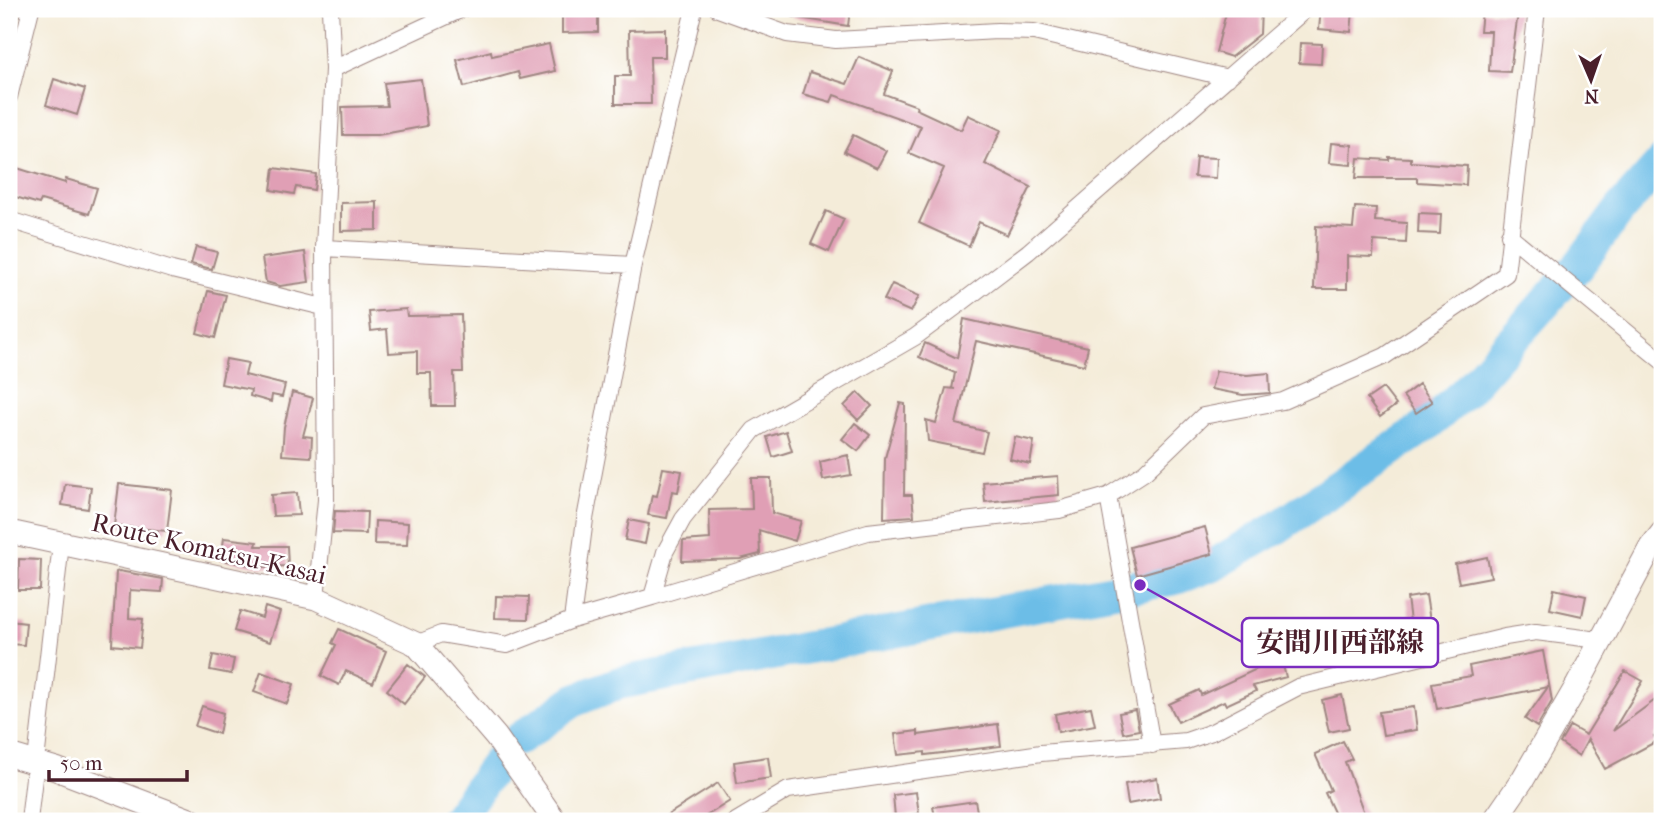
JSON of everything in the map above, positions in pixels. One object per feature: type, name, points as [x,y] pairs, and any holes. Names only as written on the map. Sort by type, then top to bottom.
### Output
[{"type":"main road","name":"Route Komatsu-Kasai","points":[[9,532],[316,598],[416,644],[496,737],[555,821]]},
{"type":"main road","points":[[1494,821],[1523,779],[1651,547],[1662,533]]},
{"type":"main road","points":[[9,755],[34,765],[56,769],[192,821]]},
{"type":"street","points":[[9,97],[15,50],[31,9]]},
{"type":"street","points":[[316,598],[326,500],[323,307],[332,69],[330,9]]},
{"type":"street","points":[[332,69],[462,9]]},
{"type":"street","points":[[572,620],[585,519],[633,265],[694,9]]},
{"type":"street","points":[[719,9],[787,34],[836,40],[997,31],[1034,32],[1228,78]]},
{"type":"street","points":[[652,597],[665,552],[683,519],[754,430],[915,337],[1028,252],[1306,9]]},
{"type":"street","points":[[416,644],[441,634],[507,645],[572,620],[868,532],[1059,510],[1108,496],[1145,472],[1203,416],[1283,401],[1385,356],[1506,274],[1537,9]]},
{"type":"street","points":[[9,220],[172,270],[323,307]]},
{"type":"street","points":[[1509,235],[1662,361]]},
{"type":"street","points":[[324,248],[633,265]]},
{"type":"street","points":[[1108,496],[1152,745]]},
{"type":"street","points":[[30,821],[34,765],[61,544]]},
{"type":"street","points":[[736,821],[788,790],[1041,753],[1186,741],[1212,732],[1298,687],[1492,640],[1536,632],[1600,640]]},
{"type":"building","points":[[562,9],[598,9],[598,32],[562,33]]},
{"type":"building","points":[[794,9],[850,9],[848,26],[793,17]]},
{"type":"building","points":[[1227,9],[1261,9],[1260,34],[1231,57],[1216,52]]},
{"type":"building","points":[[1321,9],[1353,11],[1351,32],[1319,29]]},
{"type":"building","points":[[1482,11],[1518,13],[1510,72],[1489,71],[1491,31],[1480,31]]},
{"type":"building","points":[[665,29],[665,57],[650,57],[651,104],[615,104],[615,76],[630,76],[629,30]]},
{"type":"building","points":[[1300,43],[1322,44],[1321,64],[1299,63]]},
{"type":"building","points":[[549,44],[555,71],[520,79],[518,72],[464,87],[457,60],[491,51],[492,56]]},
{"type":"building","points":[[859,57],[893,71],[884,94],[917,106],[916,109],[961,130],[968,115],[1001,130],[985,164],[1031,187],[1007,235],[979,222],[969,246],[919,223],[944,168],[909,153],[921,126],[834,95],[831,102],[803,94],[810,72],[847,84]]},
{"type":"building","points":[[54,79],[85,89],[77,115],[46,105]]},
{"type":"building","points":[[421,79],[427,126],[378,135],[343,135],[342,107],[387,106],[384,83]]},
{"type":"building","points":[[853,135],[886,151],[877,168],[844,152]]},
{"type":"building","points":[[1331,143],[1352,145],[1351,165],[1329,163]]},
{"type":"building","points":[[1196,157],[1217,158],[1216,178],[1194,177]]},
{"type":"building","points":[[1389,157],[1411,158],[1411,162],[1467,166],[1466,185],[1417,182],[1417,178],[1356,178],[1358,158],[1389,160]]},
{"type":"building","points":[[17,168],[65,183],[66,179],[97,188],[89,214],[41,200],[39,204],[9,195]]},
{"type":"building","points":[[274,168],[316,174],[314,190],[296,187],[294,194],[271,190]]},
{"type":"building","points":[[377,202],[377,230],[341,231],[341,203]]},
{"type":"building","points":[[1355,207],[1376,208],[1375,221],[1407,223],[1406,243],[1374,241],[1373,257],[1347,256],[1347,289],[1314,289],[1316,226],[1353,228]]},
{"type":"building","points":[[826,211],[844,219],[829,252],[811,244]]},
{"type":"building","points":[[1419,213],[1441,214],[1440,234],[1418,233]]},
{"type":"building","points":[[196,247],[217,252],[212,269],[191,264]]},
{"type":"building","points":[[305,252],[309,282],[280,286],[266,282],[262,258]]},
{"type":"building","points":[[892,284],[919,296],[911,312],[884,300]]},
{"type":"building","points":[[208,291],[226,295],[215,338],[197,333]]},
{"type":"building","points":[[406,309],[407,316],[461,315],[463,372],[454,372],[455,406],[432,406],[431,373],[417,373],[417,351],[389,353],[387,329],[371,331],[369,312]]},
{"type":"building","points":[[964,319],[1088,347],[1084,365],[976,341],[956,424],[987,432],[982,452],[928,441],[926,420],[936,423],[946,388],[952,389],[955,373],[919,357],[925,343],[957,358]]},
{"type":"building","points":[[226,359],[248,363],[245,375],[285,385],[282,397],[272,395],[271,402],[250,396],[251,390],[221,384]]},
{"type":"building","points":[[1216,371],[1247,375],[1269,373],[1270,393],[1243,395],[1211,389]]},
{"type":"building","points":[[1419,384],[1432,402],[1416,413],[1403,396]]},
{"type":"building","points":[[1383,388],[1396,405],[1380,417],[1367,399]]},
{"type":"building","points":[[292,392],[313,398],[303,436],[312,437],[311,457],[282,455],[284,427]]},
{"type":"building","points":[[858,392],[872,406],[858,420],[844,406]]},
{"type":"building","points":[[900,403],[905,404],[904,495],[912,495],[914,516],[884,518],[885,458]]},
{"type":"building","points":[[855,423],[870,435],[858,451],[842,439]]},
{"type":"building","points":[[786,431],[792,451],[773,457],[767,437]]},
{"type":"building","points":[[1015,437],[1034,441],[1030,464],[1010,459]]},
{"type":"building","points":[[848,455],[851,475],[823,480],[820,462]]},
{"type":"building","points":[[663,468],[682,471],[678,492],[672,491],[667,518],[648,515],[652,495],[657,496]]},
{"type":"building","points":[[1058,476],[1059,495],[985,502],[983,482]]},
{"type":"building","points":[[751,478],[771,478],[772,513],[801,521],[795,541],[759,530],[760,554],[740,559],[682,561],[683,541],[710,539],[709,510],[752,509]]},
{"type":"building","points":[[65,484],[91,487],[88,509],[62,505]]},
{"type":"building","points":[[119,484],[172,490],[167,531],[114,526]]},
{"type":"building","points":[[297,493],[299,515],[273,516],[271,495]]},
{"type":"building","points":[[335,511],[367,512],[366,534],[333,533]]},
{"type":"building","points":[[629,520],[649,524],[645,544],[625,540]]},
{"type":"building","points":[[375,521],[408,523],[407,545],[374,544]]},
{"type":"building","points":[[1205,527],[1212,554],[1137,575],[1130,547]]},
{"type":"building","points":[[224,538],[257,542],[256,546],[287,546],[288,566],[262,567],[221,560]]},
{"type":"building","points":[[1487,557],[1491,577],[1459,583],[1455,564]]},
{"type":"building","points":[[19,559],[41,560],[40,590],[18,590]]},
{"type":"building","points":[[116,572],[163,579],[162,592],[130,590],[129,618],[143,619],[140,648],[112,645]]},
{"type":"building","points":[[1554,589],[1586,596],[1582,616],[1550,609]]},
{"type":"building","points":[[1426,595],[1431,627],[1411,629],[1407,598]]},
{"type":"building","points":[[496,596],[529,597],[528,619],[495,618]]},
{"type":"building","points":[[265,607],[280,612],[270,642],[234,631],[240,611],[262,618]]},
{"type":"building","points":[[9,621],[26,623],[24,645],[9,644]]},
{"type":"building","points":[[339,629],[386,651],[373,683],[346,671],[339,685],[321,676],[336,645],[332,643]]},
{"type":"building","points":[[1543,651],[1552,701],[1537,727],[1525,719],[1548,687],[1437,709],[1432,683],[1471,676],[1469,666]]},
{"type":"building","points":[[213,655],[234,659],[231,674],[210,670]]},
{"type":"building","points":[[1281,658],[1286,677],[1253,686],[1256,691],[1226,705],[1224,701],[1178,722],[1169,704],[1199,690],[1201,695],[1259,668],[1258,665]]},
{"type":"building","points":[[408,664],[425,677],[404,704],[387,690]]},
{"type":"building","points":[[1625,671],[1643,681],[1613,731],[1662,695],[1662,730],[1654,736],[1657,741],[1605,769],[1588,739],[1579,756],[1560,743],[1570,726],[1586,735]]},
{"type":"building","points":[[261,672],[294,684],[287,704],[254,692]]},
{"type":"building","points":[[1342,695],[1349,728],[1329,732],[1322,700]]},
{"type":"building","points":[[202,706],[223,713],[219,734],[195,726]]},
{"type":"building","points":[[1091,707],[1095,725],[1058,732],[1055,714]]},
{"type":"building","points":[[1414,707],[1417,730],[1383,735],[1379,712]]},
{"type":"building","points":[[1135,710],[1139,730],[1123,733],[1119,713]]},
{"type":"building","points":[[998,724],[1001,746],[925,755],[925,752],[898,755],[895,734],[918,731],[918,735]]},
{"type":"building","points":[[1343,741],[1352,759],[1345,762],[1367,821],[1338,821],[1325,793],[1331,790],[1315,754]]},
{"type":"building","points":[[768,757],[771,778],[737,783],[734,762]]},
{"type":"building","points":[[1157,778],[1160,798],[1128,804],[1125,784]]},
{"type":"building","points":[[718,783],[730,801],[698,821],[658,821]]},
{"type":"building","points":[[916,792],[919,814],[895,817],[893,795]]},
{"type":"building","points":[[975,801],[979,821],[936,821],[933,807]]},
{"type":"waterway","points":[[520,738],[575,700],[619,683],[1122,589],[1177,578],[1215,564],[1277,528],[1430,423],[1467,390],[1578,266],[1622,207],[1662,162]]},
{"type":"waterway","points":[[455,821],[499,760]]},
{"type":"place","name":"安間川西部線","points":[[1140,585]]}]
